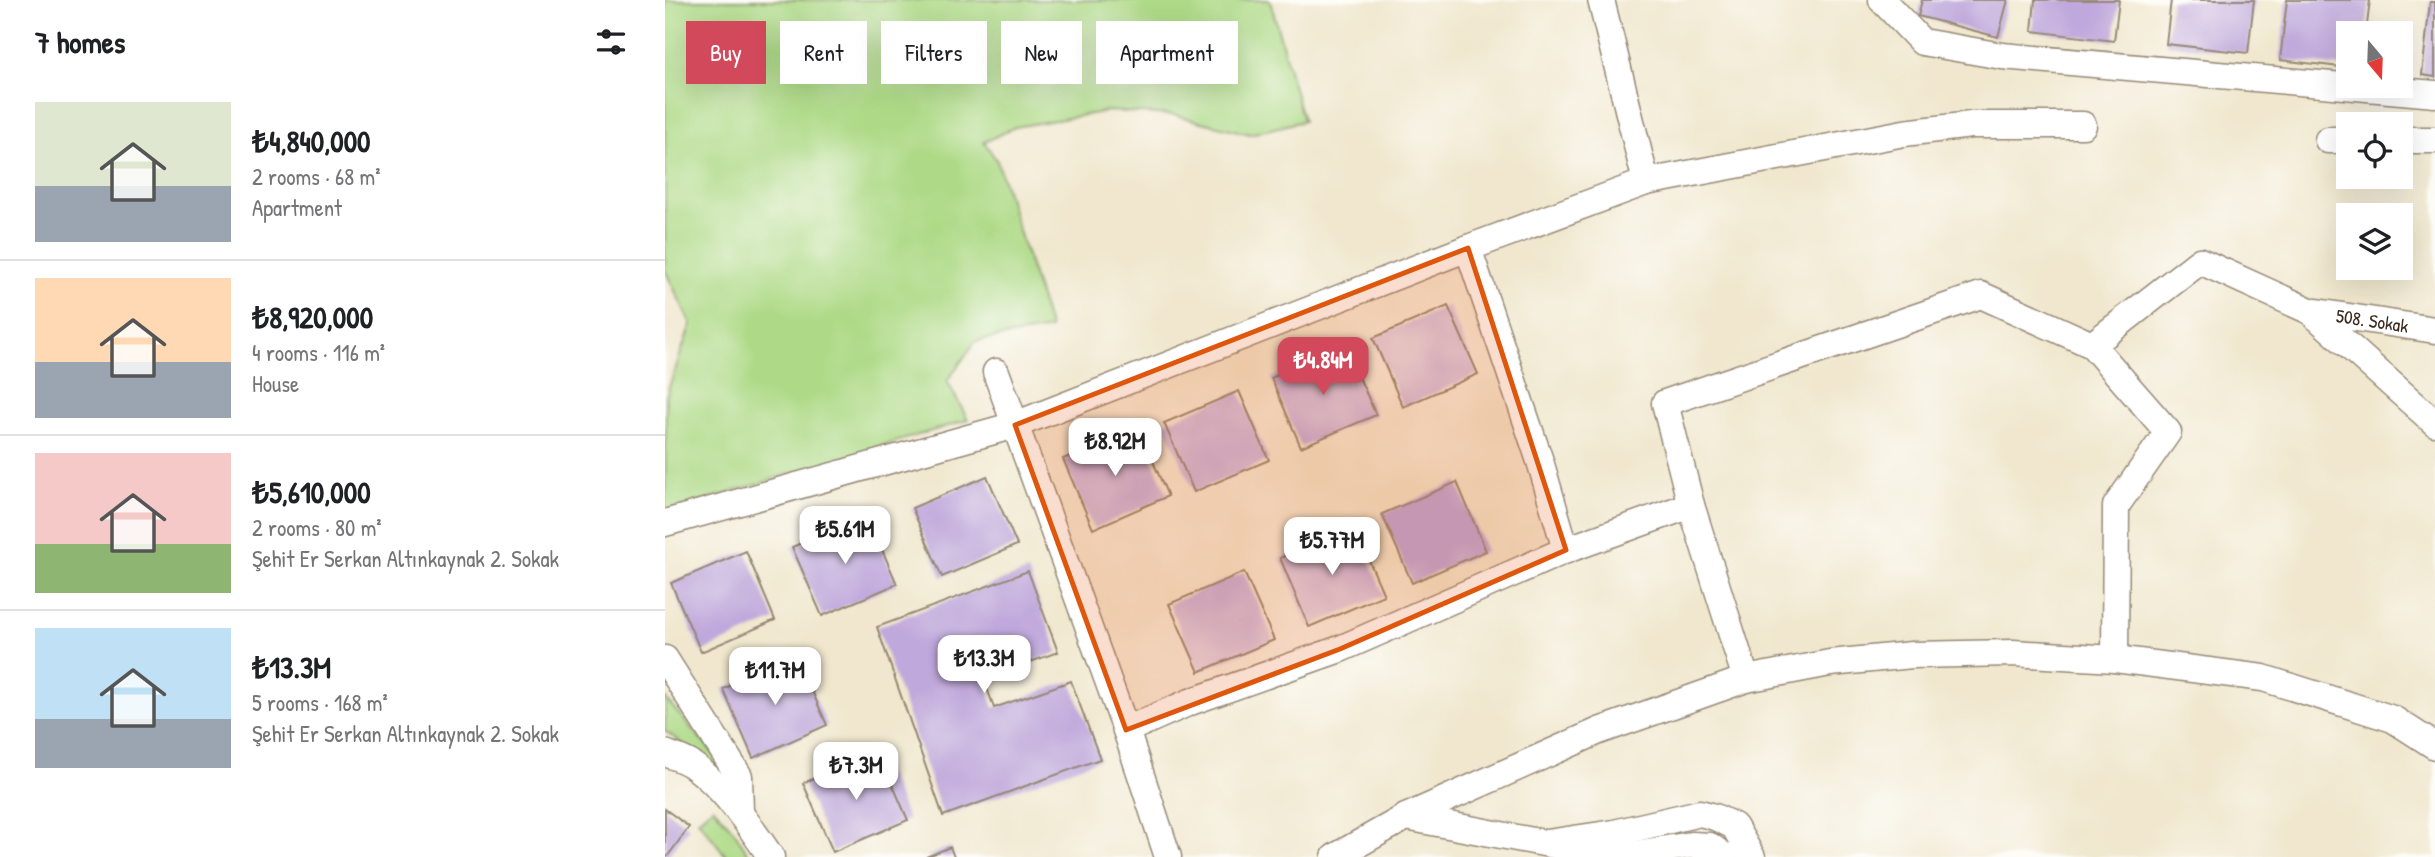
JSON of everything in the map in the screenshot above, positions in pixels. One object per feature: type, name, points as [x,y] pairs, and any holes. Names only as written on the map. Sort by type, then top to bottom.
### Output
[{"type":"street","points":[[1601,0],[1646,181]]},
{"type":"street","points":[[1882,0],[1922,42],[1976,52],[2435,94]]},
{"type":"street","points":[[665,523],[1015,425],[1646,181],[1904,133],[1971,125],[2083,125]]},
{"type":"street","points":[[2413,140],[2435,140]]},
{"type":"street","points":[[1468,248],[1540,461],[1566,550]]},
{"type":"street","points":[[2092,345],[2200,261],[2310,311],[2435,423]]},
{"type":"street","points":[[1746,679],[1691,505],[1665,403],[1981,295],[2092,345],[2168,432],[2116,506],[2115,659]]},
{"type":"street","name":"508. Sokak","points":[[2310,311],[2435,330]]},
{"type":"street","points":[[996,372],[1126,730],[1168,857]]},
{"type":"street","points":[[1126,730],[1190,702],[1340,649],[1566,550],[1691,505]]},
{"type":"street","points":[[1335,857],[1406,817],[1598,731],[1746,679],[1830,663],[1912,655],[2013,653],[2115,659],[2263,678],[2393,719],[2435,746]]},
{"type":"street","points":[[665,659],[739,776],[740,812]]},
{"type":"street","points":[[665,753],[691,764],[740,812],[771,857]]},
{"type":"street","points":[[1547,843],[1614,833],[1700,813],[1716,817],[1734,827],[1752,857]]},
{"type":"street","points":[[1406,817],[1618,857],[1691,845],[1710,846],[1725,857]]},
{"type":"highlighted area","points":[[1468,248],[1566,550],[1340,649],[1126,730],[1015,425]]},
{"type":"green space","points":[[665,0],[1270,0],[1303,121],[1250,134],[1174,115],[1108,111],[1015,127],[984,142],[997,161],[1050,329],[976,341],[947,381],[968,420],[665,512],[666,396],[691,324],[665,270]]},
{"type":"green space","points":[[665,698],[725,767],[728,782],[697,754],[665,731]]},
{"type":"green space","points":[[713,807],[735,832],[750,857],[727,857],[698,820]]},
{"type":"building","points":[[1922,0],[2008,0],[1998,37],[1918,16]]},
{"type":"building","points":[[2035,0],[2119,0],[2114,41],[2032,31]]},
{"type":"building","points":[[2171,0],[2254,0],[2248,53],[2166,44]]},
{"type":"building","points":[[2287,0],[2370,0],[2367,21],[2336,21],[2336,66],[2280,60]]},
{"type":"building","points":[[2430,2],[2435,2],[2435,77],[2422,75]]},
{"type":"building","points":[[1448,306],[1478,374],[1403,407],[1373,338]]},
{"type":"building","points":[[1345,346],[1376,415],[1301,447],[1271,378]]},
{"type":"building","points":[[1239,391],[1269,460],[1194,492],[1164,423]]},
{"type":"building","points":[[1138,427],[1168,496],[1093,529],[1063,459]]},
{"type":"building","points":[[987,476],[1017,545],[942,577],[912,508]]},
{"type":"building","points":[[1457,482],[1486,551],[1412,583],[1382,514]]},
{"type":"building","points":[[867,515],[897,584],[822,616],[792,547]]},
{"type":"building","points":[[1354,526],[1384,595],[1309,627],[1280,558]]},
{"type":"building","points":[[746,551],[775,620],[701,652],[671,583]]},
{"type":"building","points":[[1028,571],[1058,652],[984,679],[994,708],[1071,681],[1100,759],[943,816],[877,627]]},
{"type":"building","points":[[1244,572],[1274,640],[1199,672],[1169,604]]},
{"type":"building","points":[[797,657],[827,725],[753,758],[723,689]]},
{"type":"building","points":[[878,751],[908,820],[833,852],[803,783]]},
{"type":"building","points":[[665,809],[689,827],[667,857],[665,857]]},
{"type":"building","points":[[950,847],[954,857],[926,857]]}]
